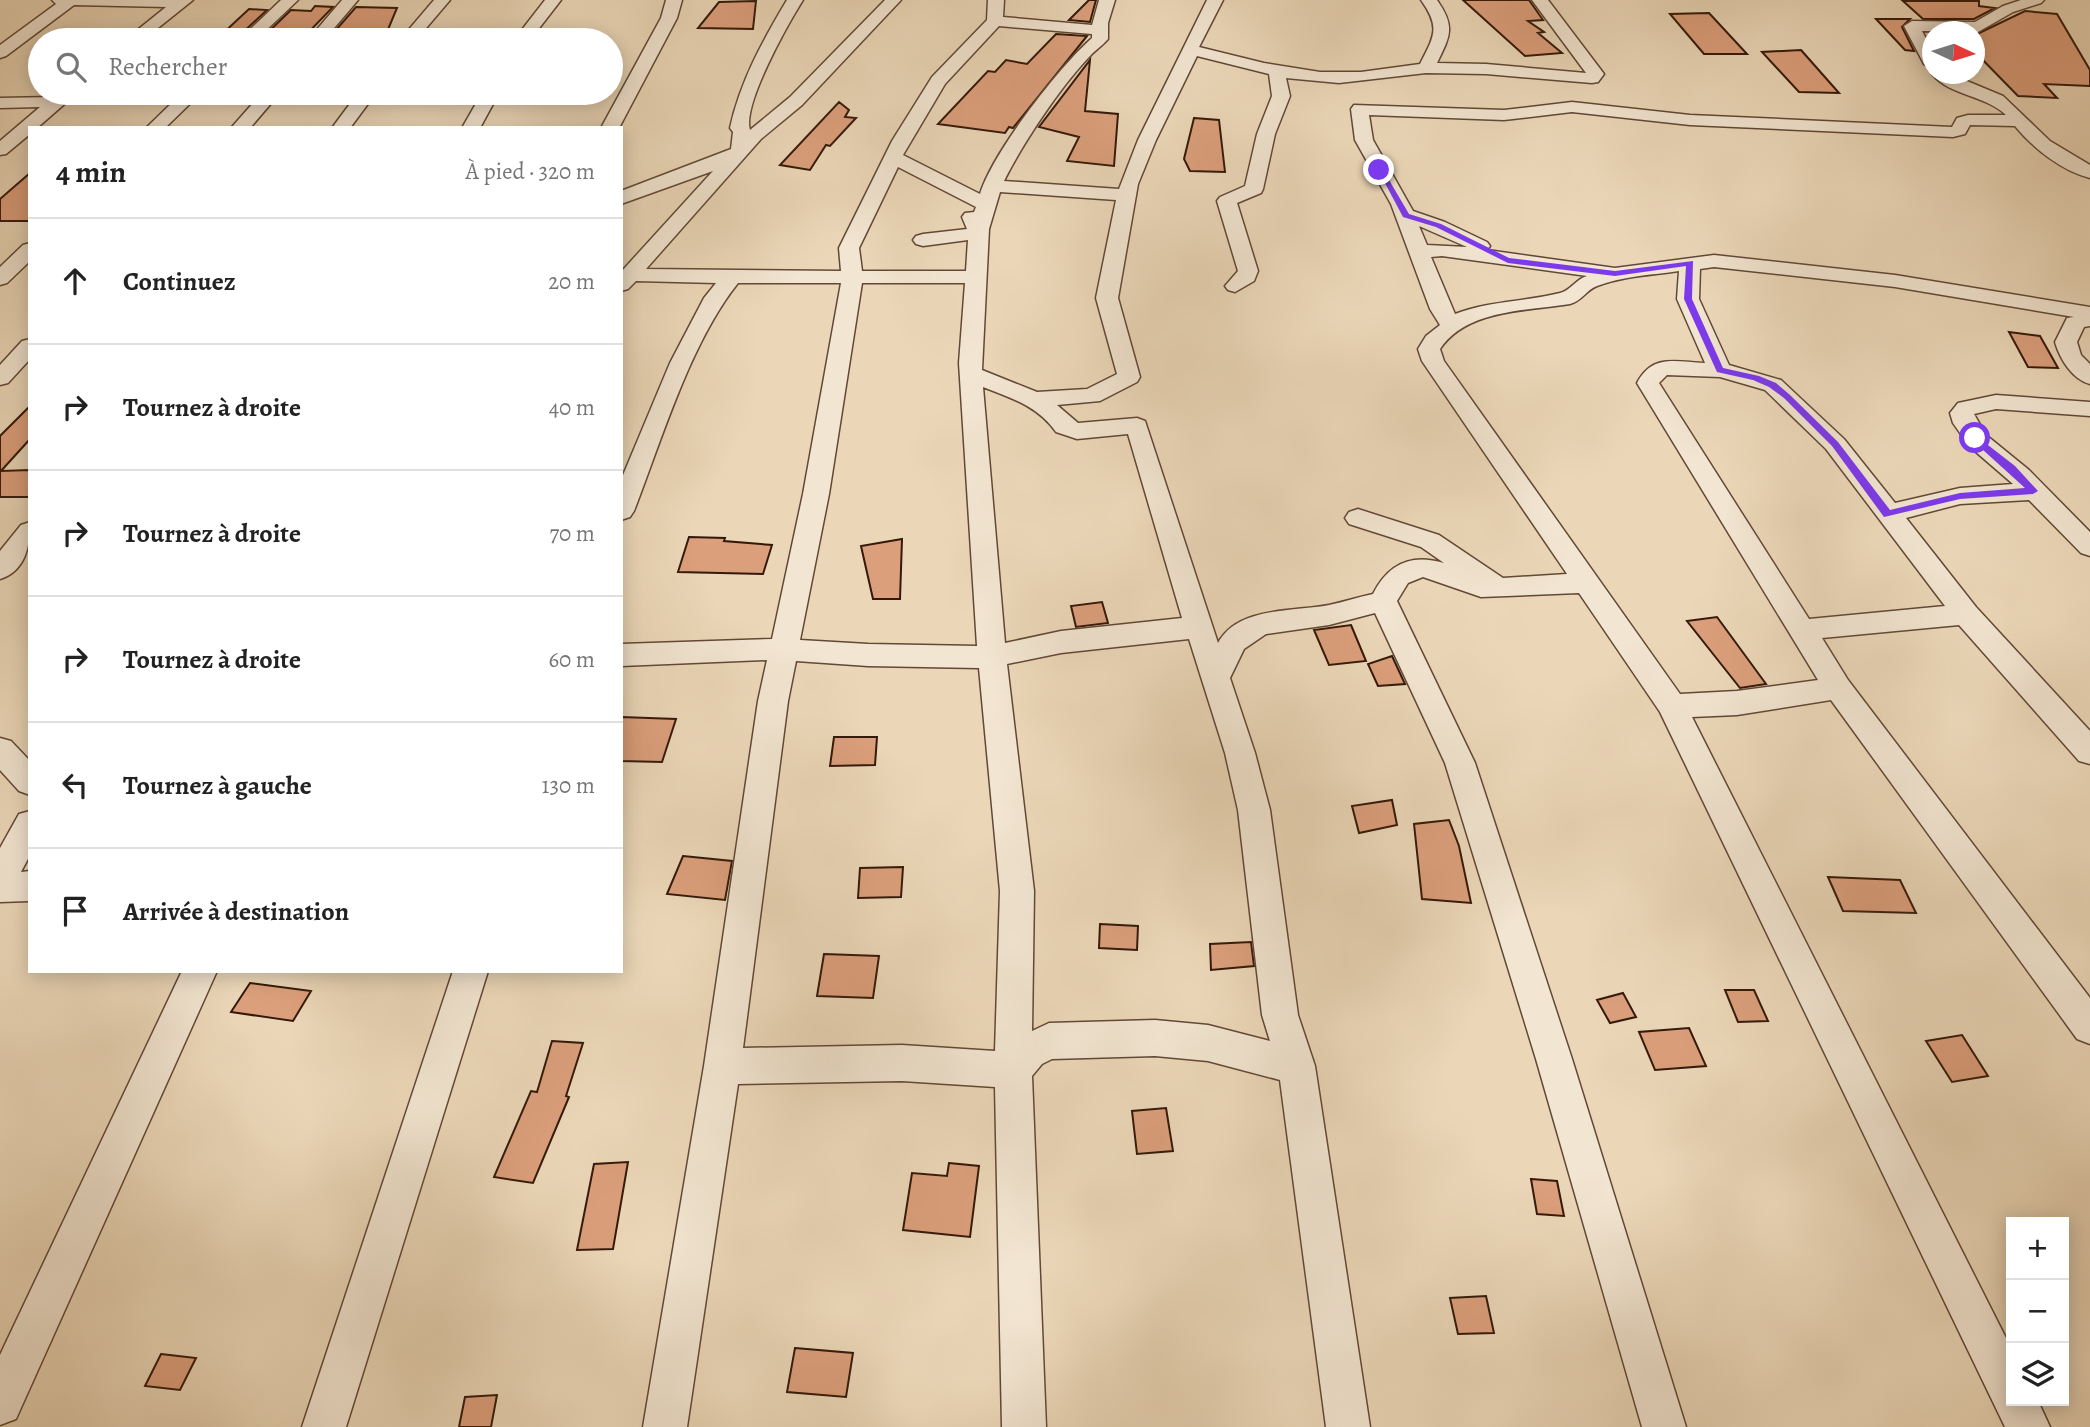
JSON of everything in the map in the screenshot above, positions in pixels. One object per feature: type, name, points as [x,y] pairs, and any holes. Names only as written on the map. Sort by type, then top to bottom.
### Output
[{"type":"street","points":[[60,0],[182,2]]},
{"type":"street","points":[[33,28],[71,0]]},
{"type":"street","points":[[260,28],[290,0]]},
{"type":"street","points":[[326,28],[350,0]]},
{"type":"street","points":[[418,28],[442,0]]},
{"type":"street","points":[[531,28],[553,0]]},
{"type":"street","points":[[623,104],[669,18],[674,0]]},
{"type":"street","points":[[740,152],[742,132],[739,128],[744,105],[782,21],[795,0]]},
{"type":"street","points":[[626,280],[755,135],[796,101],[893,0]]},
{"type":"street","points":[[1024,1427],[1013,1070],[1017,891],[992,657],[971,374],[976,274],[979,233],[989,195],[1015,144],[1082,55],[1100,39],[1107,0]]},
{"type":"street","points":[[1035,399],[1092,396],[1129,377],[1107,298],[1127,195],[1147,140],[1215,0]]},
{"type":"street","points":[[1426,68],[1443,38],[1444,24],[1429,0]]},
{"type":"street","points":[[1190,49],[1277,72],[1340,78],[1426,68],[1486,69],[1592,78],[1596,74],[1540,0]]},
{"type":"street","points":[[1985,23],[2008,9],[2036,0]]},
{"type":"street","points":[[148,28],[182,2]]},
{"type":"street","points":[[665,1427],[722,1066],[782,649],[816,494],[852,278],[849,248],[893,157],[938,81],[995,11],[1101,30]]},
{"type":"street","points":[[1922,26],[1912,26],[1922,44]]},
{"type":"street","points":[[0,53],[28,32]]},
{"type":"street","points":[[1235,286],[1247,277],[1248,271],[1227,201],[1254,189],[1266,134],[1281,96],[1277,72]]},
{"type":"street","points":[[1957,84],[1988,95],[2006,106],[2031,134],[2090,173]]},
{"type":"street","points":[[0,103],[28,100]]},
{"type":"street","points":[[28,126],[53,105]]},
{"type":"street","points":[[157,126],[179,105]]},
{"type":"street","points":[[242,126],[260,105]]},
{"type":"street","points":[[342,126],[358,105]]},
{"type":"street","points":[[472,126],[484,105]]},
{"type":"street","points":[[611,126],[622,105]]},
{"type":"street","points":[[1451,326],[1441,309],[1406,215],[1364,140],[1360,109],[1504,115],[1572,107],[1690,120],[1953,132],[1959,130],[1963,122],[1968,120],[2020,121]]},
{"type":"street","points":[[0,150],[28,126]]},
{"type":"street","points":[[623,197],[697,171],[740,152]]},
{"type":"street","points":[[893,157],[960,191],[989,195],[1127,195]]},
{"type":"street","points":[[960,191],[979,233]]},
{"type":"street","points":[[1406,215],[1438,226],[1508,261]]},
{"type":"street","points":[[976,274],[923,240],[979,233]]},
{"type":"street","points":[[1418,251],[1442,250],[1508,261],[1622,272]]},
{"type":"street","points":[[0,279],[28,251]]},
{"type":"street","points":[[2006,1384],[1672,706],[1433,361],[1429,349],[1459,320],[1483,311],[1570,298],[1586,283],[1622,272],[1714,261],[1819,271],[2090,313]]},
{"type":"street","points":[[1690,263],[1688,299],[1720,370]]},
{"type":"street","points":[[626,280],[976,274]]},
{"type":"street","points":[[623,506],[681,363],[715,298],[732,277]]},
{"type":"street","points":[[2090,319],[2075,323],[2066,342],[2071,357],[2090,377]]},
{"type":"street","points":[[0,378],[28,348]]},
{"type":"street","points":[[2090,752],[1966,614],[1835,444],[1787,397],[1773,385],[1756,378],[1720,370],[1665,368],[1654,372],[1648,383],[1838,688],[2090,1027]]},
{"type":"street","points":[[971,374],[1035,399],[1060,419],[1064,427],[1077,431],[1137,426],[1240,753],[1254,810],[1280,1015],[1297,1066],[1348,1427]]},
{"type":"street","points":[[2090,409],[1996,402],[1966,408],[1962,413],[1964,423],[1975,438],[2012,469],[2090,547]]},
{"type":"street","points":[[1887,514],[1960,496],[2033,491]]},
{"type":"street","points":[[1358,518],[1430,541],[1498,586]]},
{"type":"street","points":[[0,569],[28,534]]},
{"type":"street","points":[[1589,583],[1470,585],[1431,569],[1418,567],[1402,572],[1391,582],[1383,601],[1460,763],[1558,1072],[1664,1427]]},
{"type":"street","points":[[1216,678],[1233,642],[1259,625],[1329,615],[1383,601]]},
{"type":"street","points":[[1801,630],[1966,614]]},
{"type":"street","points":[[623,655],[782,649],[868,656],[992,657],[1061,642],[1199,627]]},
{"type":"street","points":[[1672,706],[1737,703],[1838,688]]},
{"type":"street","points":[[0,750],[28,780]]},
{"type":"street","points":[[0,878],[28,828]]},
{"type":"street","points":[[0,887],[28,886]]},
{"type":"street","points":[[0,1403],[199,973]]},
{"type":"street","points":[[324,1427],[470,973]]},
{"type":"street","points":[[1013,1070],[1029,1051],[1049,1041],[1155,1038],[1208,1043],[1297,1066]]},
{"type":"street","points":[[722,1066],[902,1063],[1013,1070]]},
{"type":"street","points":[[2018,1406],[2028,1427]]},
{"type":"building","points":[[1089,0],[1096,0],[1090,22],[1069,20]]},
{"type":"building","points":[[1463,0],[1529,0],[1543,20],[1528,21],[1544,32],[1538,33],[1562,53],[1525,56]]},
{"type":"building","points":[[756,1],[753,29],[698,28],[719,2]]},
{"type":"building","points":[[1903,1],[1979,1],[1979,6],[1995,8],[1974,19],[1923,19]]},
{"type":"building","points":[[315,6],[333,7],[313,28],[272,28],[291,10],[311,11]]},
{"type":"building","points":[[356,7],[397,8],[389,28],[338,28]]},
{"type":"building","points":[[249,9],[267,10],[248,28],[229,28]]},
{"type":"building","points":[[2025,11],[2057,14],[2090,70],[2090,86],[2044,84],[2057,98],[2018,96],[1985,62],[1985,30]]},
{"type":"building","points":[[1709,13],[1747,54],[1704,54],[1670,14]]},
{"type":"building","points":[[1876,19],[1910,19],[1902,27],[1914,51],[1905,50]]},
{"type":"building","points":[[1056,34],[1087,36],[1013,128],[1009,127],[1005,133],[938,124],[988,71],[995,72],[1006,60],[1027,64]]},
{"type":"building","points":[[1801,50],[1839,93],[1799,92],[1762,52]]},
{"type":"building","points":[[1090,60],[1085,111],[1118,114],[1114,166],[1067,161],[1079,137],[1039,127]]},
{"type":"building","points":[[839,102],[849,110],[845,117],[856,118],[830,146],[826,145],[810,170],[780,165]]},
{"type":"building","points":[[1194,118],[1219,120],[1225,172],[1190,171],[1184,159]]},
{"type":"building","points":[[28,175],[28,221],[0,221],[0,199]]},
{"type":"building","points":[[2009,332],[2040,336],[2058,368],[2028,367]]},
{"type":"building","points":[[28,408],[28,441],[1,471],[28,470],[28,497],[0,497],[0,436]]},
{"type":"building","points":[[689,537],[725,538],[724,541],[772,545],[763,574],[678,572]]},
{"type":"building","points":[[902,539],[900,599],[873,599],[861,546]]},
{"type":"building","points":[[1102,602],[1108,623],[1076,627],[1071,606]]},
{"type":"building","points":[[1717,617],[1766,684],[1740,688],[1687,621]]},
{"type":"building","points":[[1351,625],[1366,661],[1329,665],[1314,630]]},
{"type":"building","points":[[1392,656],[1405,684],[1378,686],[1368,664]]},
{"type":"building","points":[[623,717],[676,719],[662,762],[623,761]]},
{"type":"building","points":[[834,737],[877,737],[875,765],[830,766]]},
{"type":"building","points":[[1392,800],[1397,825],[1359,833],[1352,806]]},
{"type":"building","points":[[1449,820],[1459,846],[1471,903],[1422,899],[1414,824]]},
{"type":"building","points":[[683,856],[732,861],[725,900],[667,894]]},
{"type":"building","points":[[903,867],[901,897],[858,898],[860,868]]},
{"type":"building","points":[[1828,877],[1900,880],[1916,913],[1843,911]]},
{"type":"building","points":[[1100,924],[1138,926],[1137,950],[1099,948]]},
{"type":"building","points":[[1251,942],[1254,966],[1211,970],[1210,944]]},
{"type":"building","points":[[824,954],[879,956],[873,998],[817,996]]},
{"type":"building","points":[[250,983],[311,991],[293,1021],[231,1012]]},
{"type":"building","points":[[1725,990],[1754,990],[1768,1021],[1738,1022]]},
{"type":"building","points":[[1623,993],[1636,1017],[1610,1023],[1597,1000]]},
{"type":"building","points":[[1689,1028],[1706,1066],[1655,1070],[1639,1032]]},
{"type":"building","points":[[1962,1035],[1988,1076],[1952,1082],[1926,1041]]},
{"type":"building","points":[[552,1041],[583,1043],[566,1096],[569,1097],[533,1183],[494,1177],[531,1091],[537,1092]]},
{"type":"building","points":[[1166,1108],[1173,1151],[1137,1154],[1132,1111]]},
{"type":"building","points":[[628,1162],[613,1249],[577,1250],[594,1164]]},
{"type":"building","points":[[949,1163],[979,1166],[970,1237],[903,1230],[912,1173],[947,1176]]},
{"type":"building","points":[[1531,1179],[1557,1181],[1564,1216],[1537,1214]]},
{"type":"building","points":[[1486,1296],[1494,1333],[1458,1334],[1450,1298]]},
{"type":"building","points":[[795,1348],[853,1353],[846,1397],[787,1392]]},
{"type":"building","points":[[161,1354],[196,1358],[180,1390],[145,1386]]},
{"type":"building","points":[[497,1395],[491,1427],[459,1427],[465,1397]]},
{"type":"route","points":[[1379,170],[1406,215],[1487,248],[1508,261],[1615,274],[1690,263],[1688,299],[1720,370],[1756,378],[1773,385],[1787,397],[1835,444],[1887,514],[1960,496],[2033,491],[2022,478],[1975,438]]}]
